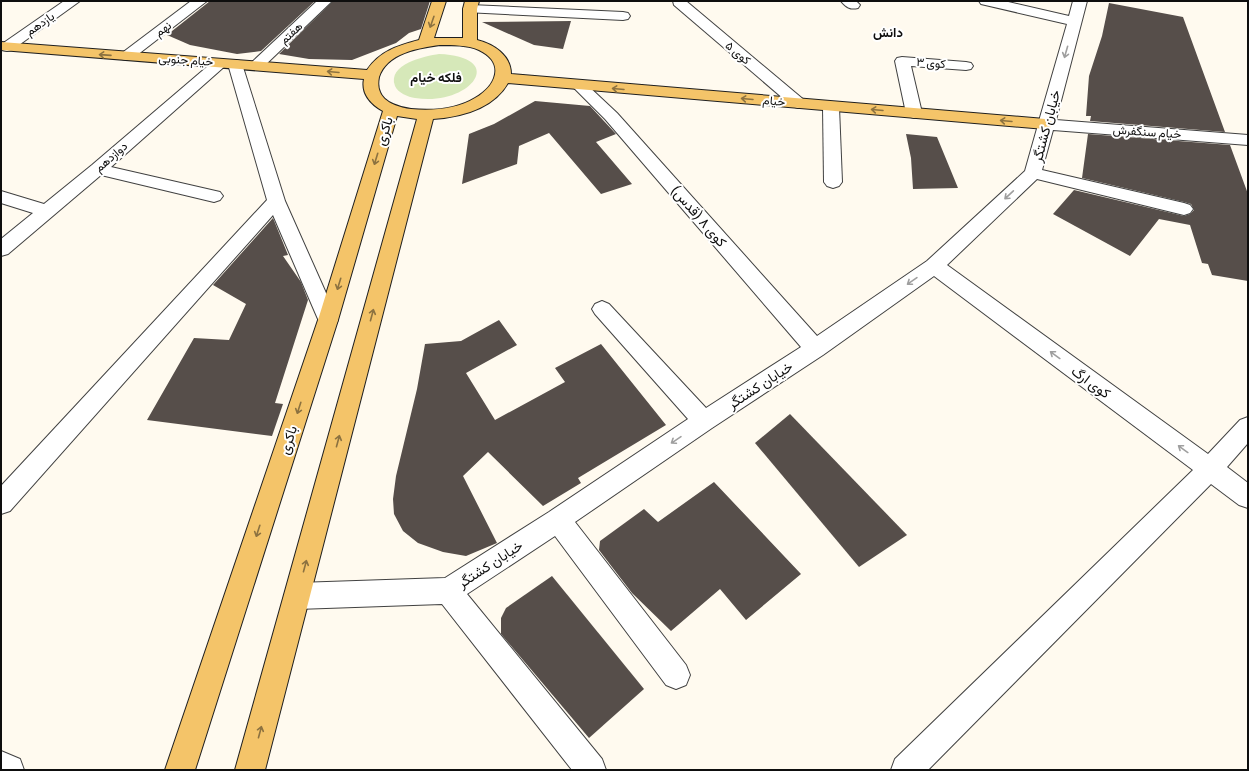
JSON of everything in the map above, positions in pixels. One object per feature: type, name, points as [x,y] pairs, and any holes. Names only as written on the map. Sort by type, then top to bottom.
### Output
[{"type":"main road","points":[[425,43],[439,1]]},
{"type":"main road","points":[[470,43],[471,5]]},
{"type":"main road","points":[[456,41],[470,43],[488,50],[500,61],[503,69],[503,78],[497,88],[486,98],[469,107],[448,113],[426,115],[407,113],[391,109],[379,102],[372,94],[370,84],[372,75],[385,59],[410,46],[425,43],[456,41]]},
{"type":"main road","name":"خیام جنوبی","points":[[6,49],[227,63],[372,75]]},
{"type":"main road","name":"خیام","points":[[503,78],[580,86],[1045,124]]},
{"type":"main road","name":"باکری","points":[[180,770],[328,320],[391,109]]},
{"type":"main road","points":[[250,770],[426,115]]},
{"type":"street","name":"یازدهم","points":[[6,49],[72,1]]},
{"type":"street","name":"نهم","points":[[127,56],[200,1]]},
{"type":"street","name":"هفتم","points":[[256,66],[326,1]]},
{"type":"street","points":[[986,1],[1077,11]]},
{"type":"street","name":"کوی ۵","points":[[678,2],[798,103]]},
{"type":"street","points":[[471,5],[623,16]]},
{"type":"street","name":"خیابان کشتگر","points":[[296,596],[448,591],[558,520],[704,421],[816,349],[934,266],[1033,173],[1045,124],[1077,11]]},
{"type":"street","name":"کوی ۳","points":[[914,113],[902,61],[966,66]]},
{"type":"street","points":[[227,63],[276,201],[328,320]]},
{"type":"street","name":"دوازدهم","points":[[1,249],[227,63]]},
{"type":"street","name":"کوی ۸ (قدس)","points":[[580,86],[611,116],[816,349]]},
{"type":"street","points":[[831,107],[833,182]]},
{"type":"street","name":"خیام سنگفرش","points":[[1045,124],[1248,140]]},
{"type":"street","points":[[98,169],[214,196]]},
{"type":"street","points":[[1033,173],[1184,209]]},
{"type":"street","points":[[1,197],[47,211]]},
{"type":"street","points":[[1,503],[276,201]]},
{"type":"street","name":"کوی ارگ","points":[[934,266],[1248,497]]},
{"type":"street","points":[[602,309],[704,421]]},
{"type":"street","points":[[906,770],[1210,469],[1248,427]]},
{"type":"street","points":[[558,520],[676,675]]},
{"type":"street","points":[[448,591],[591,770]]},
{"type":"street","points":[[1,766],[9,770]]},
{"type":"green space","points":[[439,54],[461,57],[473,63],[477,72],[474,80],[465,89],[452,95],[434,99],[415,98],[398,91],[395,86],[394,78],[402,67],[417,59]]},
{"type":"building","points":[[210,1],[315,1],[261,51],[237,54],[190,45],[167,35]]},
{"type":"building","points":[[333,1],[430,1],[421,29],[409,33],[396,43],[352,60],[309,59],[279,54]]},
{"type":"building","points":[[1109,3],[1183,17],[1225,132],[1090,121],[1091,116],[1086,116],[1089,76],[1102,36]]},
{"type":"building","points":[[571,21],[563,49],[534,45],[482,22]]},
{"type":"building","points":[[535,101],[590,106],[616,134],[596,142],[632,184],[601,194],[549,133],[519,146],[517,164],[462,184],[469,134],[494,124]]},
{"type":"building","points":[[906,134],[937,137],[958,188],[913,189],[911,158]]},
{"type":"building","points":[[1088,134],[1230,145],[1248,194],[1248,281],[1212,275],[1208,264],[1202,263],[1190,225],[1159,219],[1130,256],[1053,214],[1074,190],[1184,216],[1190,214],[1194,210],[1191,204],[1184,202],[1082,178]]},
{"type":"building","points":[[273,218],[288,255],[283,256],[301,282],[308,300],[275,403],[283,404],[272,436],[147,420],[194,338],[229,340],[246,304],[213,285]]},
{"type":"building","points":[[499,320],[517,345],[466,373],[495,420],[565,382],[555,368],[601,344],[666,425],[578,478],[581,483],[543,506],[488,452],[463,476],[497,543],[466,556],[443,552],[418,543],[403,531],[394,514],[393,499],[396,476],[417,389],[425,344],[461,341]]},
{"type":"building","points":[[790,414],[907,535],[859,567],[755,443]]},
{"type":"building","points":[[714,482],[801,574],[746,620],[720,589],[671,631],[632,593],[599,550],[600,541],[644,509],[658,522]]},
{"type":"building","points":[[552,576],[644,689],[589,738],[501,634],[501,618],[506,608]]},
{"type":"district","name":"دانش","points":[[888,32]]},
{"type":"district","name":"فلکه خیام","points":[[436,77]]}]
